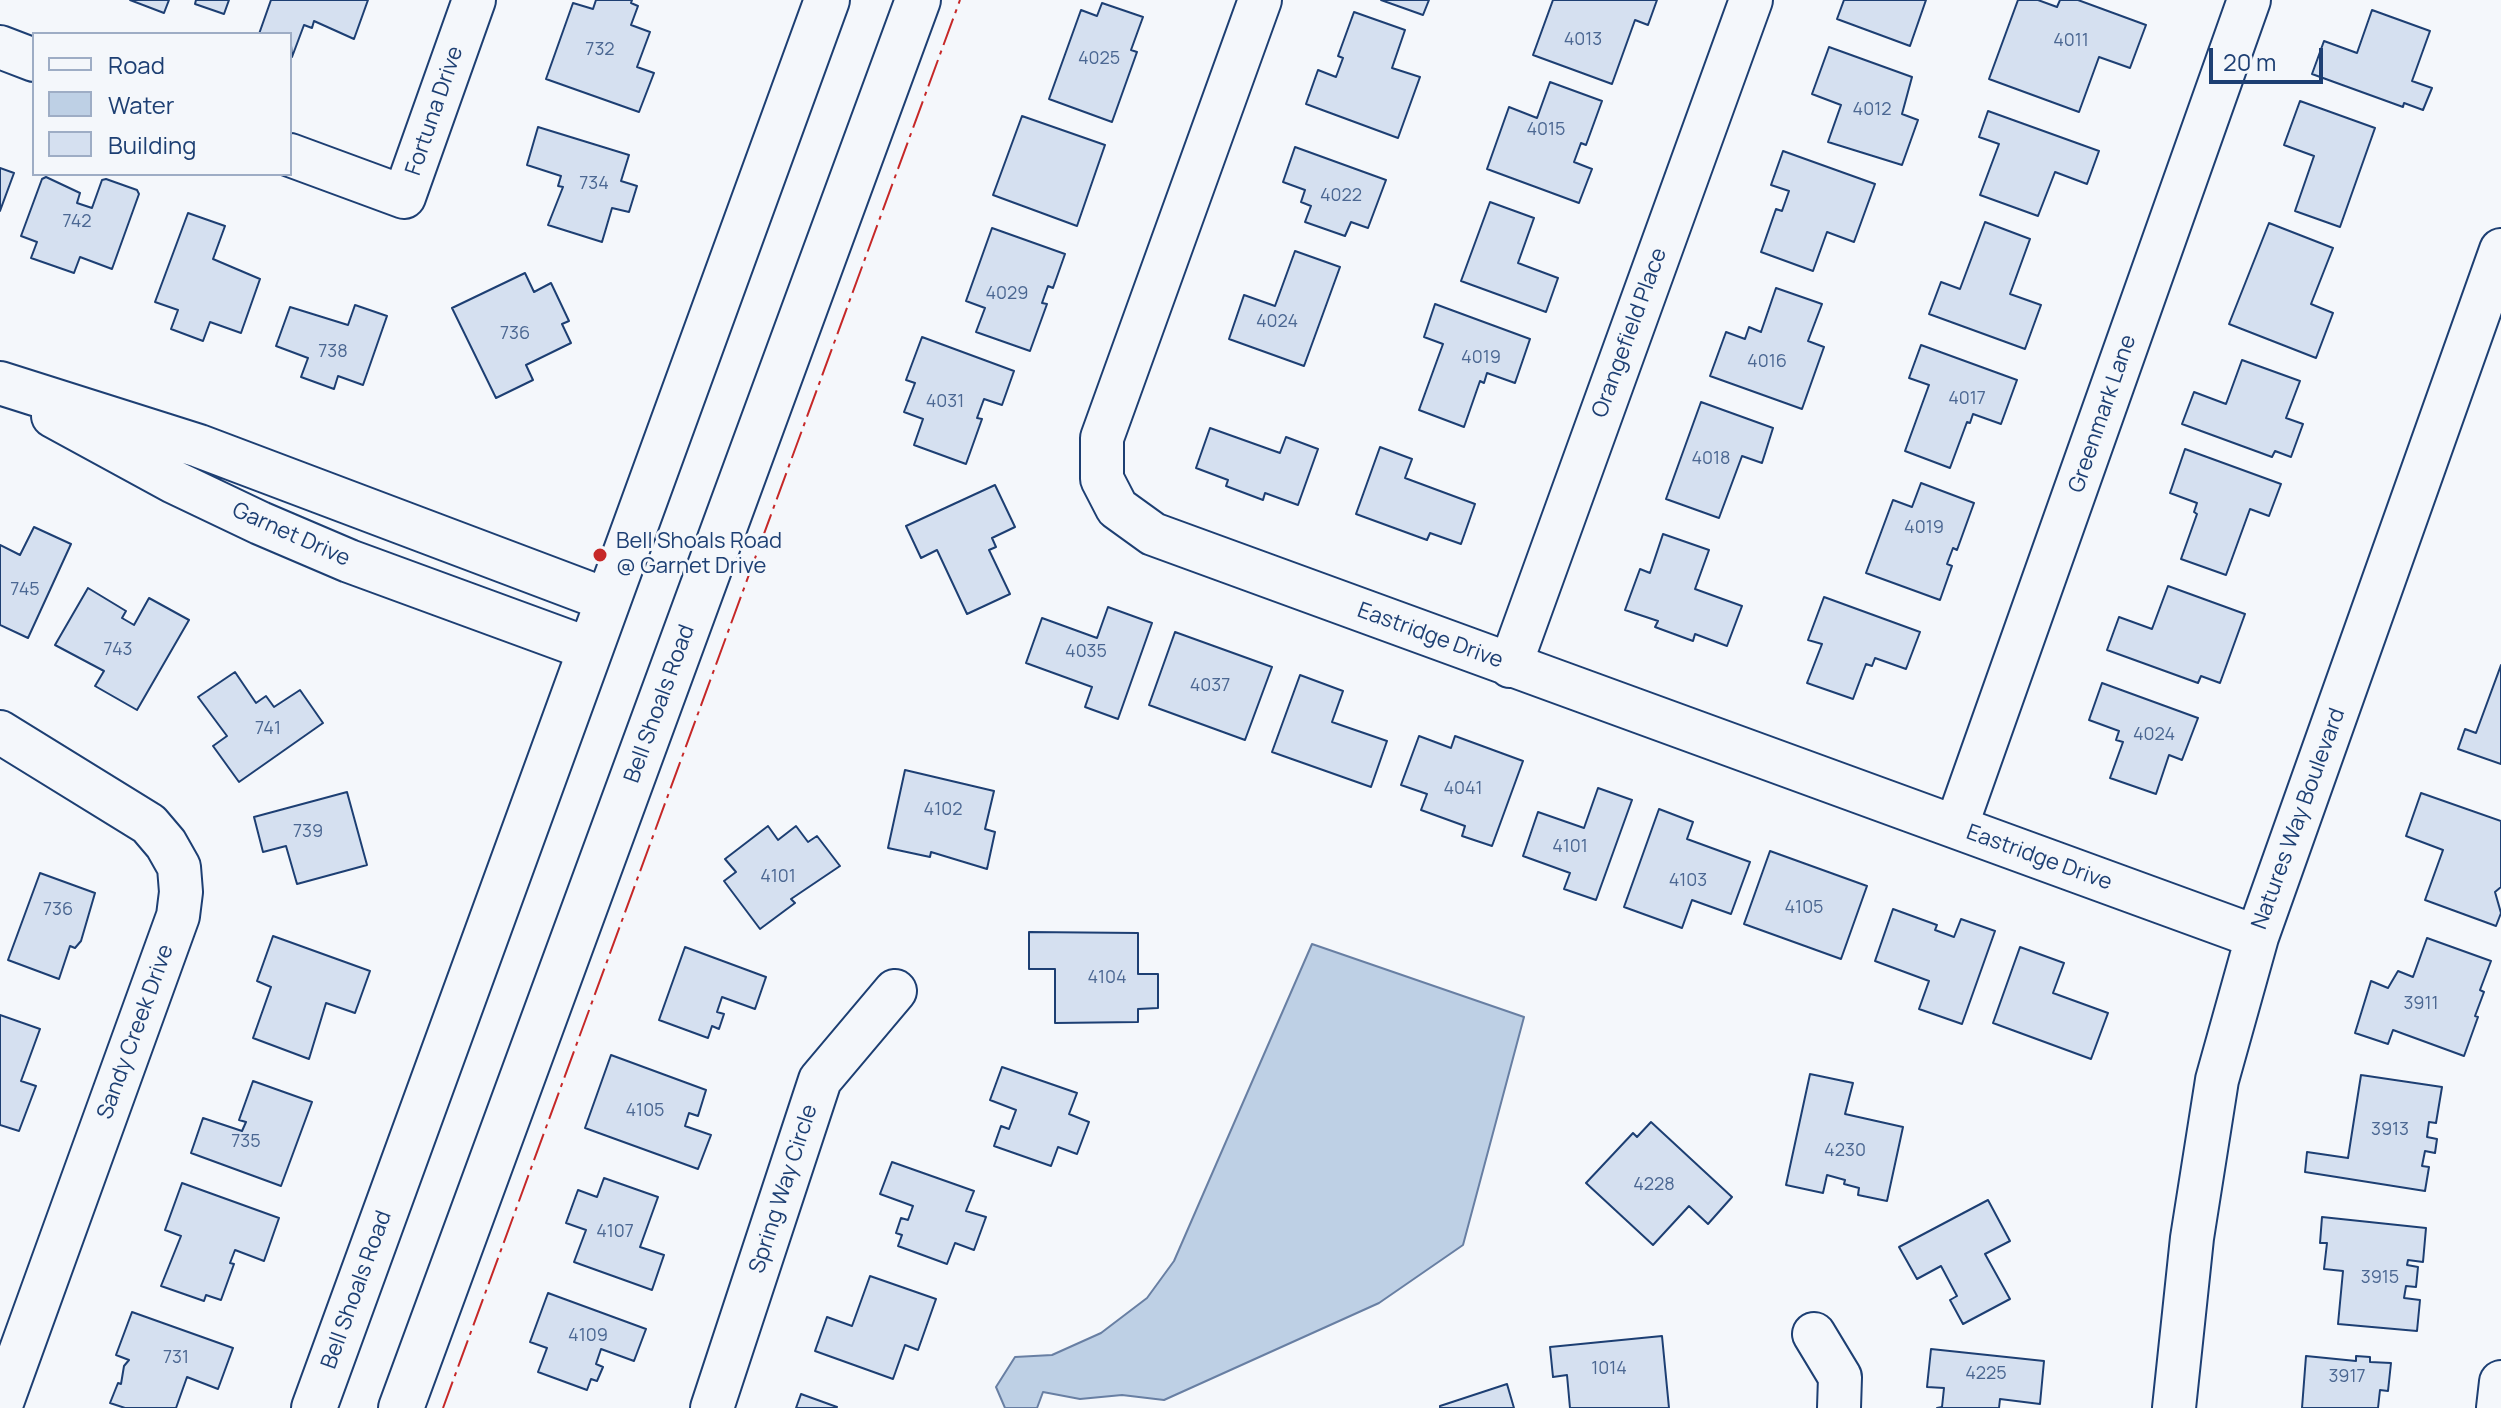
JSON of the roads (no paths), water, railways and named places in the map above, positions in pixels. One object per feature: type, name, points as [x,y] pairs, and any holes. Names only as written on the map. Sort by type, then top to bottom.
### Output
[{"type":"main road","name":"Bell Shoals Road","points":[[314,1408],[827,0]]},
{"type":"main road","name":"Bell Shoals Road","points":[[401,1408],[918,0]]},
{"type":"street","name":"Fortuna Drive","points":[[292,156],[404,197],[474,0]]},
{"type":"street","name":"Eastridge Drive","points":[[1260,0],[1102,438],[1102,479],[1117,508],[1153,534],[2257,937]]},
{"type":"street","name":"Orangefield Place","points":[[1510,666],[1751,0]]},
{"type":"street","name":"Greenmark Lane","points":[[1956,827],[2249,0]]},
{"type":"street","points":[[0,47],[32,59]]},
{"type":"street","name":"Natures Way Boulevard","points":[[2174,1408],[2192,1238],[2217,1080],[2257,937],[2501,250]]},
{"type":"street","name":"Garnet Drive","points":[[4,385],[199,446],[607,600]]},
{"type":"street","name":"Garnet Drive","points":[[4,385],[92,439],[260,523],[349,561],[589,649]]},
{"type":"street","name":"Sandy Creek Drive","points":[[0,732],[149,824],[166,844],[179,867],[181,892],[178,916],[0,1408]]},
{"type":"street","name":"Spring Way Circle","points":[[712,1408],[820,1080],[895,991]]},
{"type":"street","points":[[1814,1334],[1840,1377],[1839,1408]]},
{"type":"street","points":[[2498,1408],[2501,1382]]},
{"type":"water","points":[[1312,944],[1524,1017],[1463,1245],[1379,1303],[1164,1400],[1122,1395],[1080,1399],[1043,1392],[1037,1408],[1005,1408],[996,1387],[1015,1357],[1052,1355],[1101,1333],[1147,1298],[1174,1261]]},
{"type":"place","name":"Bell Shoals Road @ Garnet Drive","points":[[600,555]]}]
